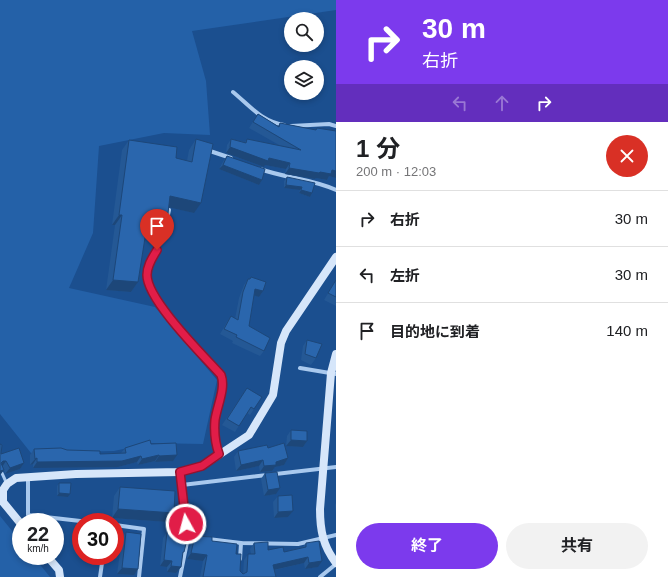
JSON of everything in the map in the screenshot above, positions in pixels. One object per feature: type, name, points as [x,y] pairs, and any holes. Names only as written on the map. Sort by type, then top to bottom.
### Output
[{"type":"street","points":[[233,92],[265,120],[273,124],[290,126],[329,124],[336,126]]},
{"type":"street","points":[[206,150],[234,160]]},
{"type":"street","points":[[255,167],[279,176],[322,184],[336,190]]},
{"type":"street","points":[[169,210],[164,234],[149,263],[147,279],[157,301],[223,380],[215,420],[215,444],[219,454]]},
{"type":"street","points":[[12,514],[2,502],[3,490],[7,484],[16,478],[76,474],[180,472],[202,466],[249,435],[273,395],[281,343],[286,331],[336,256]]},
{"type":"street","points":[[320,577],[336,563],[322,537],[320,528],[320,509],[323,467],[336,354]]},
{"type":"street","points":[[300,368],[334,373]]},
{"type":"street","points":[[182,485],[336,466]]},
{"type":"street","points":[[180,472],[188,537],[180,577]]},
{"type":"street","points":[[28,477],[28,515],[72,520]]},
{"type":"street","points":[[124,526],[144,529],[140,577]]},
{"type":"street","points":[[188,537],[241,543],[298,544],[322,537],[336,535]]},
{"type":"street","points":[[240,563],[241,543]]},
{"type":"street","points":[[55,565],[59,570],[60,577]]},
{"type":"street","points":[[100,577],[102,565]]},
{"type":"lane","points":[[0,469],[7,484]]},
{"type":"shaded area","points":[[0,0],[336,0],[336,10],[322,12],[284,12],[284,18],[192,31],[206,81],[210,135],[164,133],[99,146],[93,233],[69,288],[155,307],[217,380],[203,444],[151,443],[114,451],[31,453],[0,414]]},
{"type":"shaded area","points":[[0,516],[12,531],[12,565],[40,565],[50,577],[0,577]]},
{"type":"building","points":[[258,114],[279,127],[280,123],[316,130],[317,128],[336,131],[336,171],[332,170],[331,174],[289,168],[290,163],[269,158],[268,161],[230,147],[231,139],[246,143],[247,139],[301,150],[253,122]]},
{"type":"building","points":[[196,139],[213,144],[201,203],[170,196],[167,222],[148,219],[138,282],[113,280],[122,215],[119,215],[129,140],[177,147],[176,158],[192,162]]},
{"type":"building","points":[[227,156],[265,169],[262,180],[223,165]]},
{"type":"building","points":[[287,177],[315,183],[312,193],[301,190],[302,187],[286,185]]},
{"type":"building","points":[[251,277],[266,282],[263,291],[255,289],[249,326],[270,338],[264,351],[236,337],[237,335],[224,329],[231,316],[238,320],[243,292],[248,279]]},
{"type":"building","points":[[336,280],[336,297],[328,293]]},
{"type":"building","points":[[307,340],[322,344],[316,358],[305,354]]},
{"type":"building","points":[[247,388],[262,397],[254,409],[251,407],[239,426],[227,419]]},
{"type":"building","points":[[291,430],[307,431],[307,441],[291,440]]},
{"type":"building","points":[[150,440],[151,444],[176,443],[177,455],[159,455],[142,459],[141,456],[122,461],[37,462],[37,458],[35,459],[34,449],[61,448],[67,450],[100,451],[100,454],[126,453],[125,448]]},
{"type":"building","points":[[284,443],[288,458],[276,462],[276,465],[264,466],[263,460],[241,465],[238,451],[267,445],[268,448]]},
{"type":"building","points":[[0,444],[2,445],[1,454],[19,448],[24,463],[10,468],[6,461],[3,461],[1,463],[4,470],[0,471]]},
{"type":"building","points":[[277,472],[280,488],[268,490],[265,473]]},
{"type":"building","points":[[59,483],[71,483],[70,494],[59,493]]},
{"type":"building","points":[[120,487],[175,491],[174,513],[118,509]]},
{"type":"building","points":[[292,495],[293,511],[278,512],[278,496]]},
{"type":"building","points":[[126,532],[141,534],[138,569],[122,568],[122,565],[124,565]]},
{"type":"building","points":[[167,532],[188,535],[183,552],[181,567],[171,566],[172,561],[164,560]]},
{"type":"building","points":[[195,536],[212,537],[212,541],[237,544],[236,554],[241,554],[240,571],[243,574],[247,572],[248,554],[255,554],[254,543],[268,542],[268,550],[283,547],[284,552],[306,547],[306,543],[319,541],[322,561],[309,563],[308,557],[273,565],[276,577],[203,577],[207,555],[191,553]]},
{"type":"route","points":[[157,250],[149,263],[147,279],[157,301],[221,375],[223,380],[215,420],[215,444],[219,454],[202,466],[180,472],[186,524]]}]
